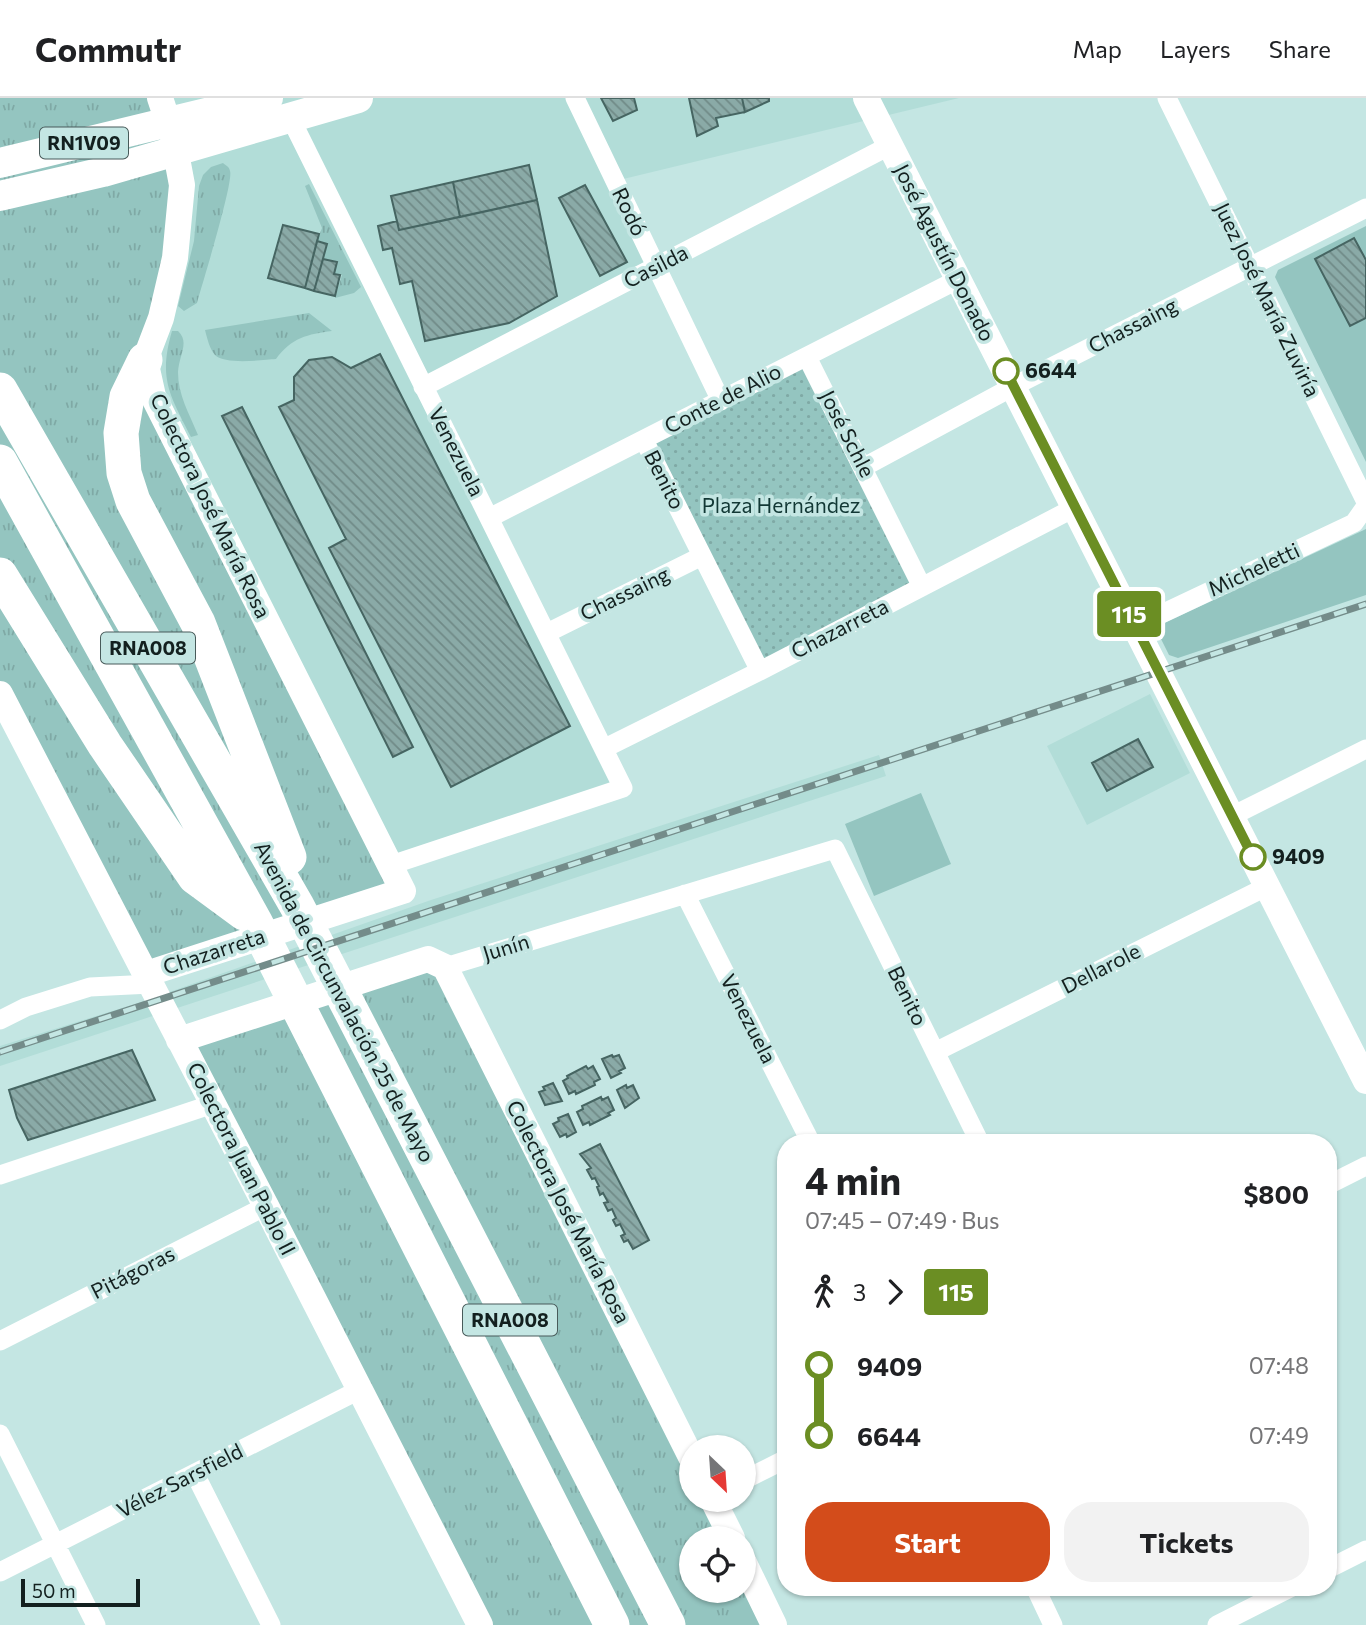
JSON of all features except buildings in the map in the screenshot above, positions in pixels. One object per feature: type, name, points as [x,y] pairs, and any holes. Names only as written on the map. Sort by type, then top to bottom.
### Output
[{"type":"highway","points":[[145,360],[127,397],[121,433],[124,472],[133,501],[198,623],[215,665],[290,858],[297,906]]},
{"type":"highway","name":"Avenida de Circunvalación 25 de Mayo","points":[[0,390],[297,906],[668,1625]]},
{"type":"highway","name":"Avenida de Circunvalación 25 de Mayo","points":[[0,462],[255,922],[612,1625]]},
{"type":"highway","points":[[0,575],[105,746],[195,877],[255,922]]},
{"type":"main road","name":"RN1V09","points":[[0,163],[168,124],[358,98]]},
{"type":"main road","name":"José Agustín Donado","points":[[866,98],[1366,1081]]},
{"type":"main road","name":"RN1V09","points":[[0,196],[103,172],[168,124]]},
{"type":"main road","points":[[145,360],[161,318],[175,258],[182,185],[168,124]]},
{"type":"main road","name":"Colectora José María Rosa","points":[[145,360],[153,396],[172,437],[402,891]]},
{"type":"main road","name":"Colectora Juan Pablo II","points":[[0,694],[480,1625]]},
{"type":"main road","name":"Chazarreta","points":[[148,979],[402,891]]},
{"type":"main road","name":"Junín","points":[[179,1040],[428,959],[445,967]]},
{"type":"main road","name":"Colectora José María Rosa","points":[[445,967],[680,1435]]},
{"type":"main road","points":[[756,1588],[774,1625]]},
{"type":"street","name":"Rodó","points":[[575,98],[721,401]]},
{"type":"street","name":"Juez José María Zuviría","points":[[1167,98],[1366,504]]},
{"type":"street","name":"Venezuela","points":[[279,107],[423,387],[623,788],[391,865]]},
{"type":"street","name":"Casilda","points":[[423,387],[889,146]]},
{"type":"street","name":"Chassaing","points":[[864,467],[1014,386],[1366,208]]},
{"type":"street","name":"Conte de Alio","points":[[489,518],[957,280]]},
{"type":"street","name":"José Schle","points":[[807,357],[922,587]]},
{"type":"street","name":"Benito","points":[[644,440],[760,671]]},
{"type":"street","name":"Micheletti","points":[[1136,626],[1354,523],[1366,504]]},
{"type":"street","name":"Chazarreta","points":[[605,748],[1074,508]]},
{"type":"street","name":"Chassaing","points":[[547,633],[702,556]]},
{"type":"street","points":[[1232,816],[1366,749]]},
{"type":"street","name":"Benito","points":[[835,849],[976,1134]]},
{"type":"street","name":"Junín","points":[[445,967],[835,849]]},
{"type":"street","name":"Dellarole","points":[[935,1052],[1268,886]]},
{"type":"street","name":"Venezuela","points":[[685,894],[806,1134]]},
{"type":"street","points":[[0,1020],[26,1007],[90,987],[148,979]]},
{"type":"street","points":[[0,1175],[213,1104]]},
{"type":"street","points":[[1337,1180],[1366,1166]]},
{"type":"street","name":"Pitágoras","points":[[0,1341],[266,1206]]},
{"type":"street","name":"Vélez Sarsfield","points":[[0,1572],[359,1390]]},
{"type":"street","points":[[0,1434],[96,1625]]},
{"type":"street","points":[[756,1474],[777,1464]]},
{"type":"street","points":[[195,1474],[271,1625]]},
{"type":"street","points":[[1337,1564],[1366,1550]]},
{"type":"street","points":[[1039,1596],[1053,1625]]},
{"type":"street","points":[[1217,1625],[1274,1596]]},
{"type":"shaded area","points":[[160,98],[959,98],[615,181],[656,267],[423,387],[623,788],[391,865],[153,396]]},
{"type":"shaded area","points":[[1150,694],[1190,773],[1087,825],[1047,746]]},
{"type":"shaded area","points":[[879,755],[886,776],[0,1066],[0,1046],[138,1003],[431,900]]},
{"type":"green space","points":[[0,98],[160,98],[182,185],[145,360],[403,891],[146,974],[0,694]]},
{"type":"green space","points":[[223,163],[230,171],[230,179],[223,212],[197,303],[184,311],[178,306],[194,241],[199,186],[203,175],[211,167]]},
{"type":"green space","points":[[309,184],[361,287],[354,293],[335,298],[342,275],[334,274],[337,262],[323,259],[327,244],[317,241],[322,228],[305,186]]},
{"type":"green space","points":[[1366,226],[1366,462],[1275,277],[1278,270]]},
{"type":"green space","points":[[309,313],[332,331],[301,338],[288,346],[276,359],[244,361],[220,358],[212,350],[205,330]]},
{"type":"green space","points":[[172,331],[178,331],[183,340],[178,380],[198,435],[191,437],[172,398],[166,375]]},
{"type":"green space","name":"Plaza Hernández","points":[[807,357],[922,587],[760,671],[644,440]]},
{"type":"green space","points":[[1366,529],[1366,595],[1178,658],[1169,655],[1159,635],[1160,625]]},
{"type":"green space","points":[[921,793],[951,864],[874,896],[845,824]]},
{"type":"green space","points":[[428,959],[679,1435],[679,1512],[719,1512],[726,1526],[679,1526],[679,1603],[755,1603],[774,1625],[480,1625],[179,1040]]},
{"type":"railway","points":[[0,1052],[1366,604]]},
{"type":"bus line","name":"115","points":[[1006,371],[1253,857]]},
{"type":"place","name":"6644","points":[[1006,371]]},
{"type":"place","name":"9409","points":[[1253,857]]}]
